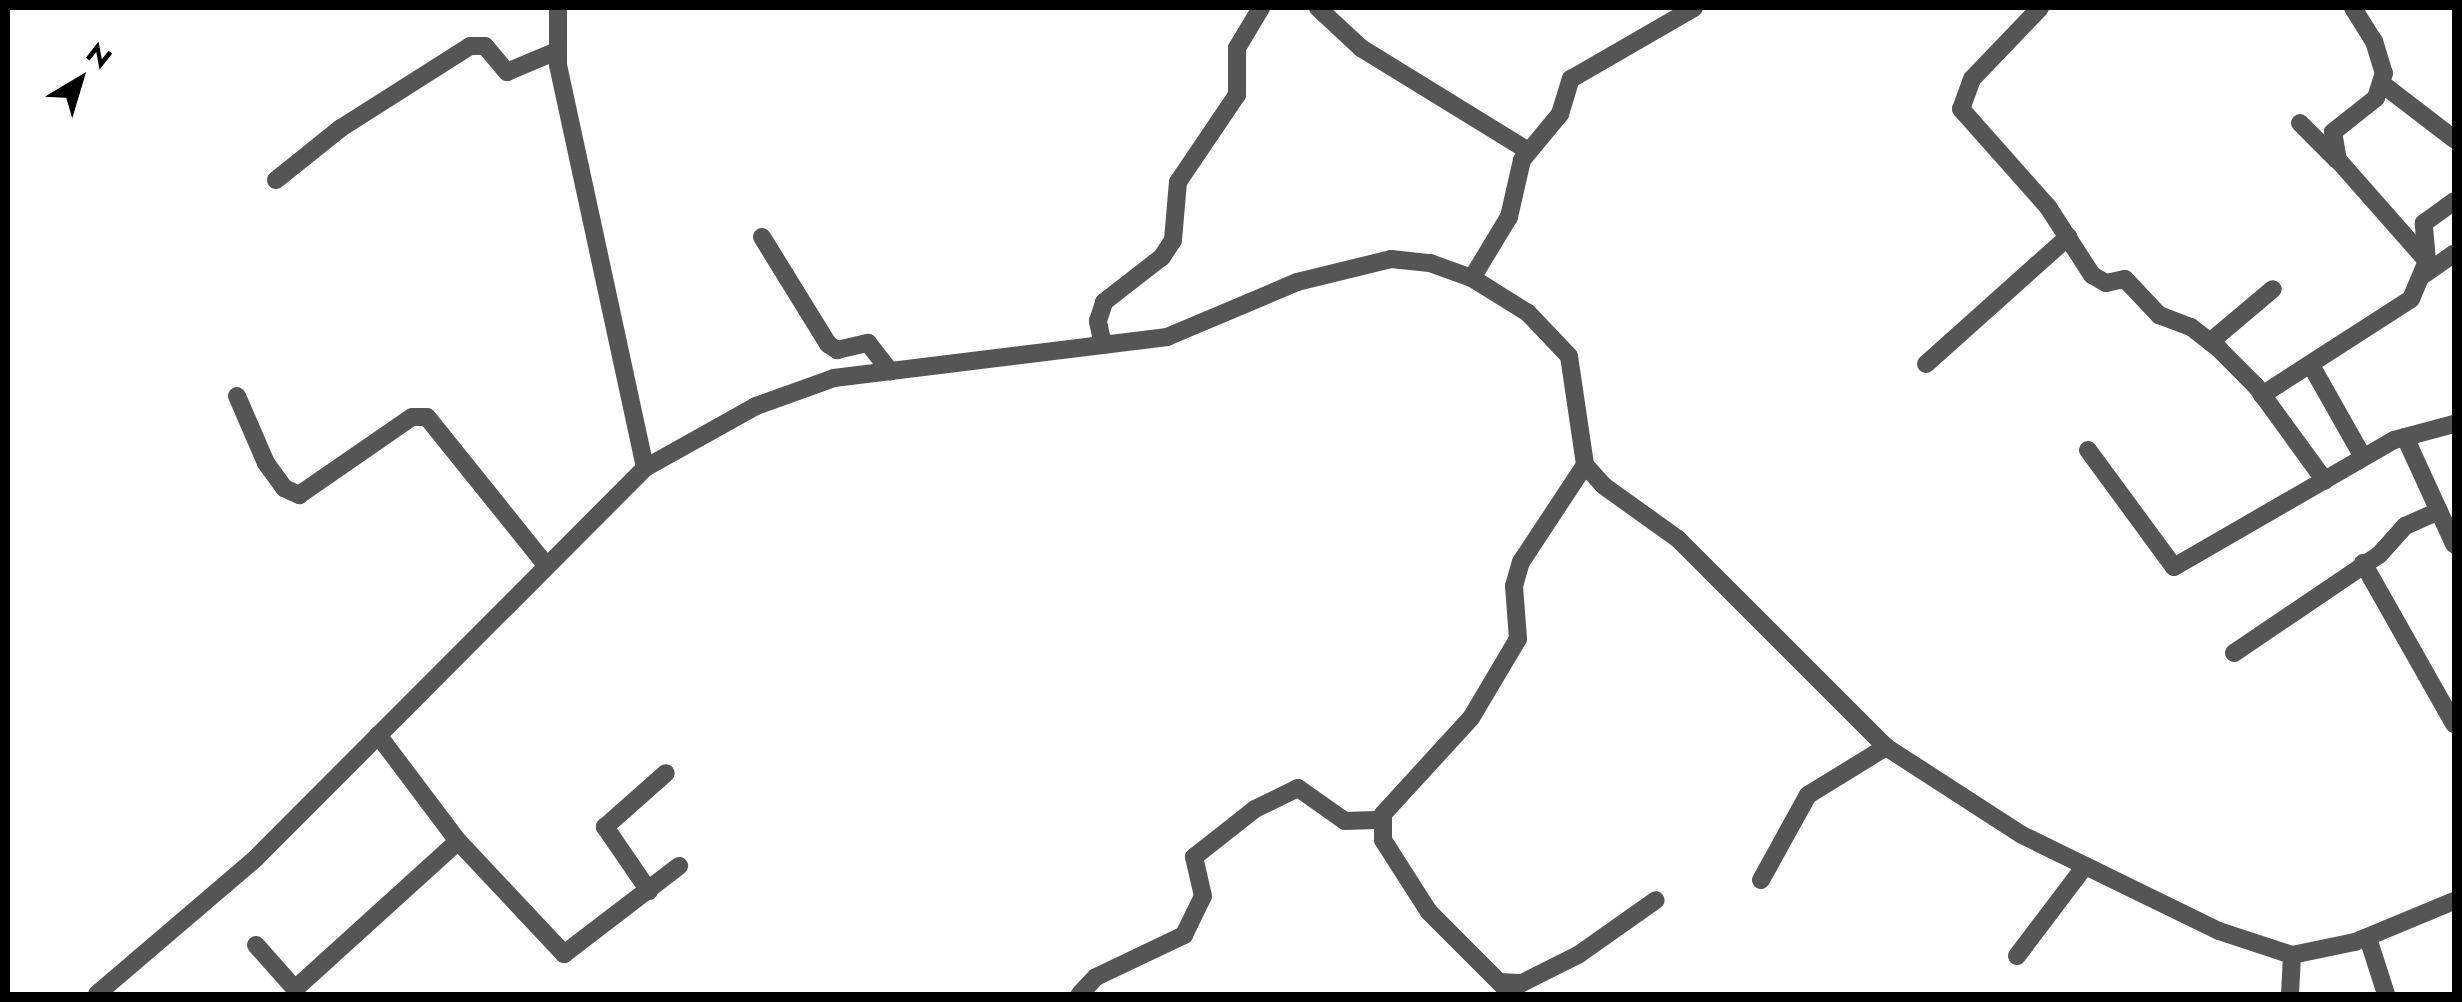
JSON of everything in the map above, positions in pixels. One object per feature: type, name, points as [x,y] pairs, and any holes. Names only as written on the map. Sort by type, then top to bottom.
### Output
[{"type":"street","points":[[558,8],[557,51],[644,468]]},
{"type":"street","points":[[1103,345],[1098,321],[1104,302],[1162,257],[1174,240],[1178,182],[1237,95],[1237,48],[1261,8]]},
{"type":"street","points":[[1318,8],[1360,48],[1528,150]]},
{"type":"street","points":[[1472,278],[1509,217],[1528,150],[1560,114],[1579,71],[1694,8]]},
{"type":"street","points":[[2040,8],[1960,101],[2068,237],[2096,280],[2126,279],[2159,315],[2210,342],[2262,395],[2325,481]]},
{"type":"street","points":[[2338,160],[2333,132],[2376,98],[2381,83],[2374,41],[2353,8]]},
{"type":"street","points":[[276,180],[341,128],[470,46],[485,46],[506,72],[557,51]]},
{"type":"street","points":[[2381,83],[2454,139]]},
{"type":"street","points":[[2300,123],[2338,160],[2424,269]]},
{"type":"street","points":[[2262,395],[2405,305],[2424,269],[2424,222],[2454,201]]},
{"type":"street","points":[[762,237],[828,344],[836,350],[868,343],[890,371]]},
{"type":"street","points":[[1926,364],[2068,237]]},
{"type":"street","points":[[2424,269],[2454,254]]},
{"type":"street","points":[[97,994],[256,858],[644,468],[756,406],[834,378],[1178,334],[1355,264],[1430,263],[1472,278],[1528,314],[1569,356],[1585,465],[1521,562],[1514,586],[1518,639],[1470,718],[1394,797],[1383,820],[1383,840],[1429,912],[1506,988],[1564,962],[1656,900]]},
{"type":"street","points":[[2210,342],[2273,289]]},
{"type":"street","points":[[2312,366],[2363,457]]},
{"type":"street","points":[[237,396],[266,463],[284,488],[299,496],[412,417],[428,417],[546,565]]},
{"type":"street","points":[[2088,450],[2174,568],[2363,457],[2405,437],[2454,424]]},
{"type":"street","points":[[2405,437],[2454,544]]},
{"type":"street","points":[[1585,465],[1678,539],[1886,747],[2022,835],[2218,930],[2292,955],[2368,938],[2454,901]]},
{"type":"street","points":[[2234,653],[2363,564],[2405,526],[2439,511]]},
{"type":"street","points":[[2363,564],[2454,724]]},
{"type":"street","points":[[378,735],[458,841],[564,954],[678,866]]},
{"type":"street","points":[[1761,880],[1808,795],[1886,747]]},
{"type":"street","points":[[649,890],[610,842],[606,827],[666,772]]},
{"type":"street","points":[[1080,994],[1096,977],[1184,935],[1204,896],[1194,857],[1255,809],[1298,788],[1345,820],[1383,820]]},
{"type":"street","points":[[256,945],[295,990],[458,841]]},
{"type":"street","points":[[2017,956],[2085,866]]},
{"type":"street","points":[[2368,938],[2386,994]]},
{"type":"street","points":[[2290,994],[2292,955]]}]
